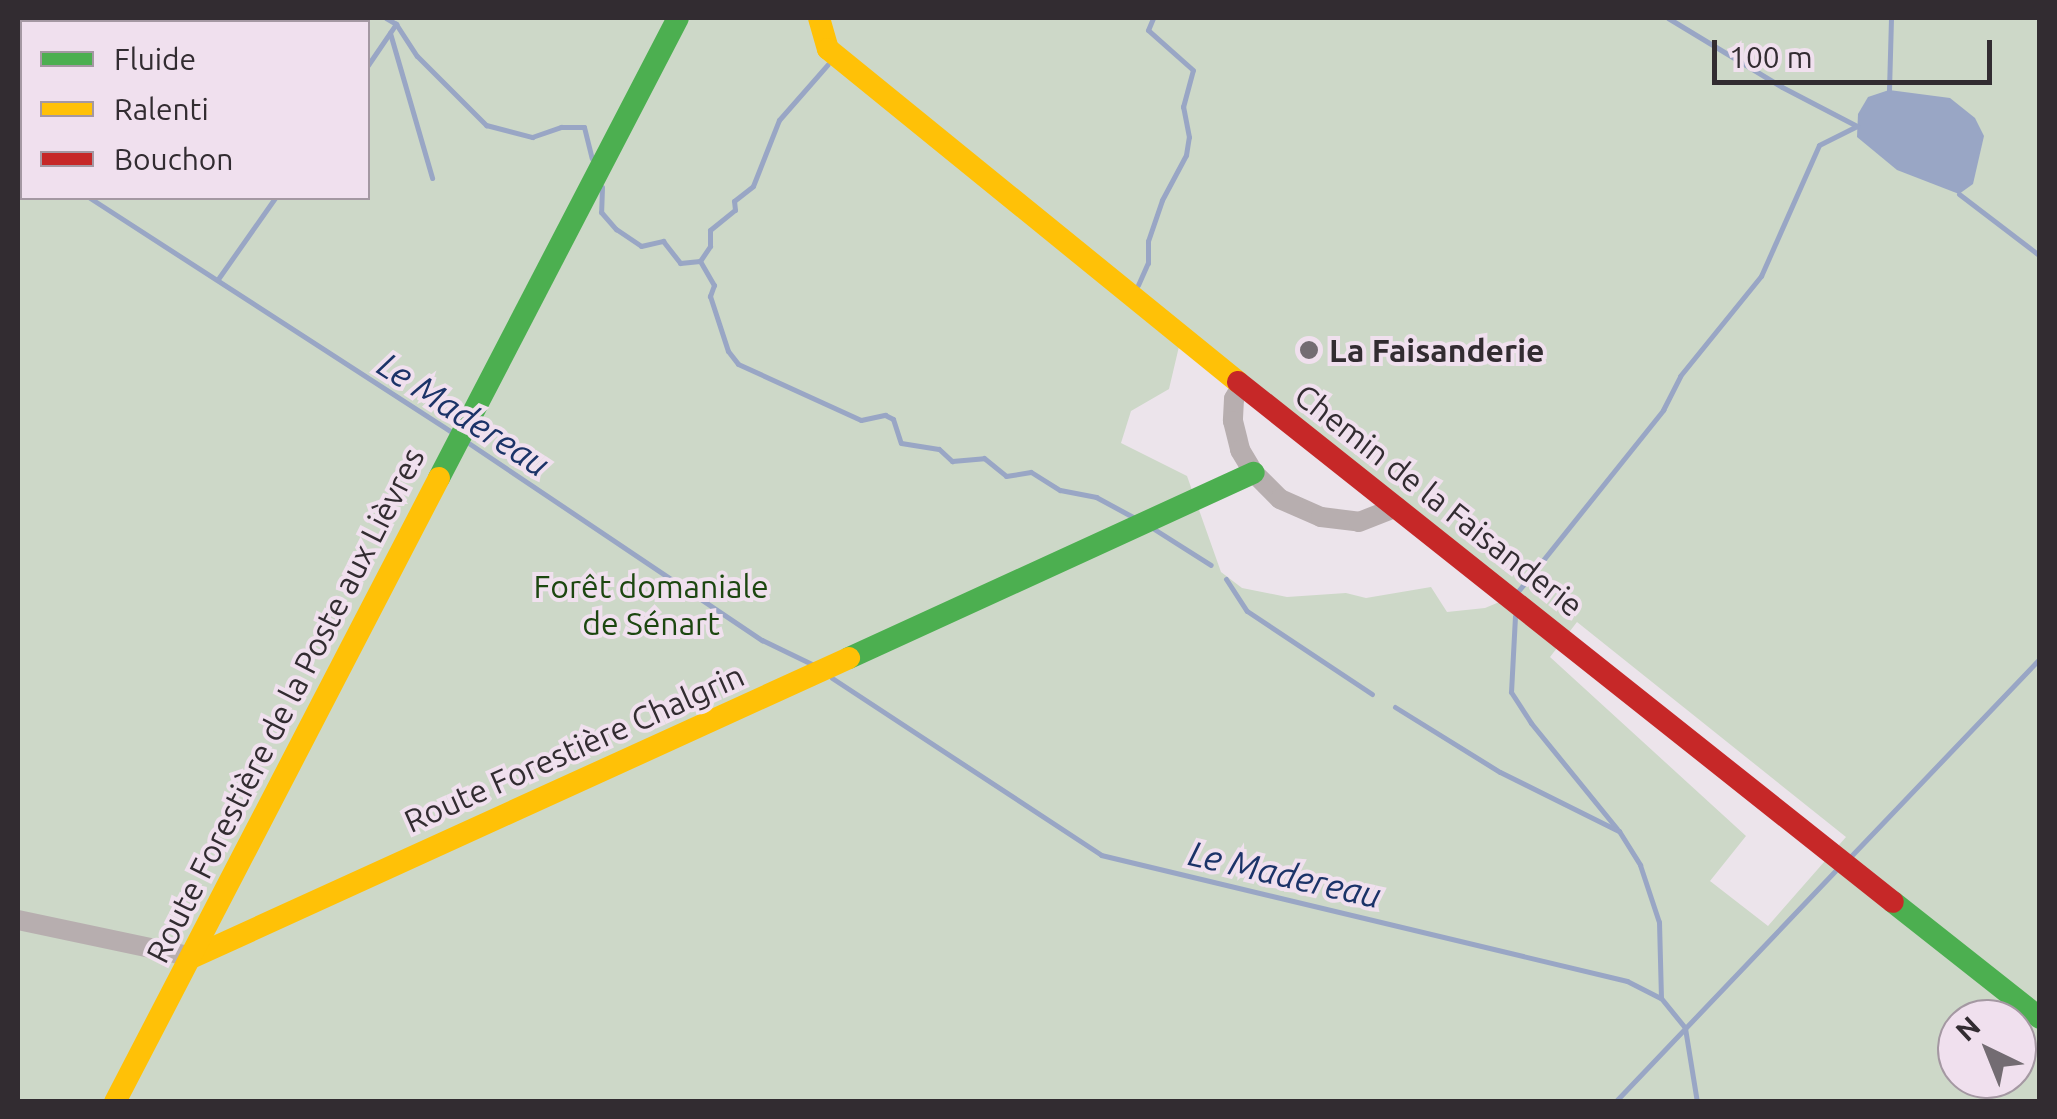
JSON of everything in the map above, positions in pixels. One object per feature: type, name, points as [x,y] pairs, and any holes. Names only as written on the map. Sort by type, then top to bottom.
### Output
[{"type":"street","name":"Route Forestière de la Poste aux Lièvres","points":[[115,1102],[678,18]]},
{"type":"street","name":"Chemin de la Faisanderie","points":[[819,18],[828,49],[1242,385],[2040,1018]]},
{"type":"street","points":[[1242,385],[1234,399],[1233,421],[1240,450],[1254,473],[1280,499],[1321,517],[1359,522],[1398,507]]},
{"type":"street","name":"Route Forestière Chalgrin","points":[[193,957],[1254,473]]},
{"type":"street","points":[[18,920],[193,957]]},
{"type":"green space","name":"Forêt domaniale de Sénart","points":[[18,18],[2039,18],[2039,1101],[18,1101]],"holes":[[[1181,338],[1509,598],[1485,608],[1447,612],[1431,587],[1366,598],[1346,593],[1287,597],[1242,588],[1221,572],[1187,476],[1121,443],[1131,411],[1169,389]],[[1577,622],[1846,837],[1768,926],[1710,881],[1746,836],[1550,657]]]},
{"type":"water","points":[[1889,90],[1950,98],[1975,118],[1984,136],[1973,184],[1959,194],[1897,170],[1857,137],[1858,114],[1868,97]]},
{"type":"waterway","points":[[386,18],[396,24],[417,56],[486,125],[532,137],[561,127],[584,127],[592,158]]},
{"type":"waterway","points":[[1138,285],[1148,263],[1148,241],[1162,200],[1186,155],[1189,137],[1183,107],[1193,70],[1148,30],[1153,18]]},
{"type":"waterway","points":[[1668,18],[1782,87],[1857,126]]},
{"type":"waterway","points":[[1889,90],[1891,18]]},
{"type":"waterway","points":[[370,62],[396,24]]},
{"type":"waterway","points":[[390,33],[432,178]]},
{"type":"waterway","points":[[700,261],[710,246],[710,230],[735,210],[734,201],[753,186],[779,120],[828,64]]},
{"type":"waterway","points":[[1519,590],[1663,410],[1680,376],[1761,276],[1819,145],[1857,126]]},
{"type":"waterway","points":[[602,187],[601,212],[616,229],[641,246],[663,241],[680,263],[700,261],[714,285],[710,296],[728,351],[738,364],[861,420],[885,415],[893,419],[901,443],[939,449],[952,461],[984,458],[1006,476],[1031,472],[1060,490],[1096,497],[1133,517]]},
{"type":"waterway","points":[[1959,194],[2040,256]]},
{"type":"waterway","name":"Le Madereau","points":[[93,200],[452,432]]},
{"type":"waterway","points":[[218,279],[274,200]]},
{"type":"waterway","name":"Le Madereau","points":[[470,444],[762,640],[814,665]]},
{"type":"waterway","points":[[1154,529],[1211,565]]},
{"type":"waterway","points":[[1226,579],[1247,611],[1372,694]]},
{"type":"waterway","points":[[1515,616],[1511,692],[1531,723],[1617,829]]},
{"type":"waterway","points":[[1852,855],[2040,658]]},
{"type":"waterway","name":"Le Madereau","points":[[832,678],[1101,855],[1627,981],[1661,998],[1685,1028],[1697,1102]]},
{"type":"waterway","points":[[1395,707],[1500,772],[1619,831],[1640,865],[1659,922],[1661,998]]},
{"type":"waterway","points":[[1615,1102],[1835,871]]},
{"type":"traffic: fast","points":[[439,478],[678,18]]},
{"type":"traffic: fast","points":[[849,658],[1254,473]]},
{"type":"traffic: fast","points":[[1893,902],[2040,1018]]},
{"type":"traffic: slow","points":[[819,18],[828,49],[1238,382]]},
{"type":"traffic: slow","points":[[115,1102],[439,478]]},
{"type":"traffic: slow","points":[[193,957],[849,658]]},
{"type":"traffic: jam","points":[[1238,382],[1893,902]]},
{"type":"place","name":"La Faisanderie","points":[[1309,350]]}]
